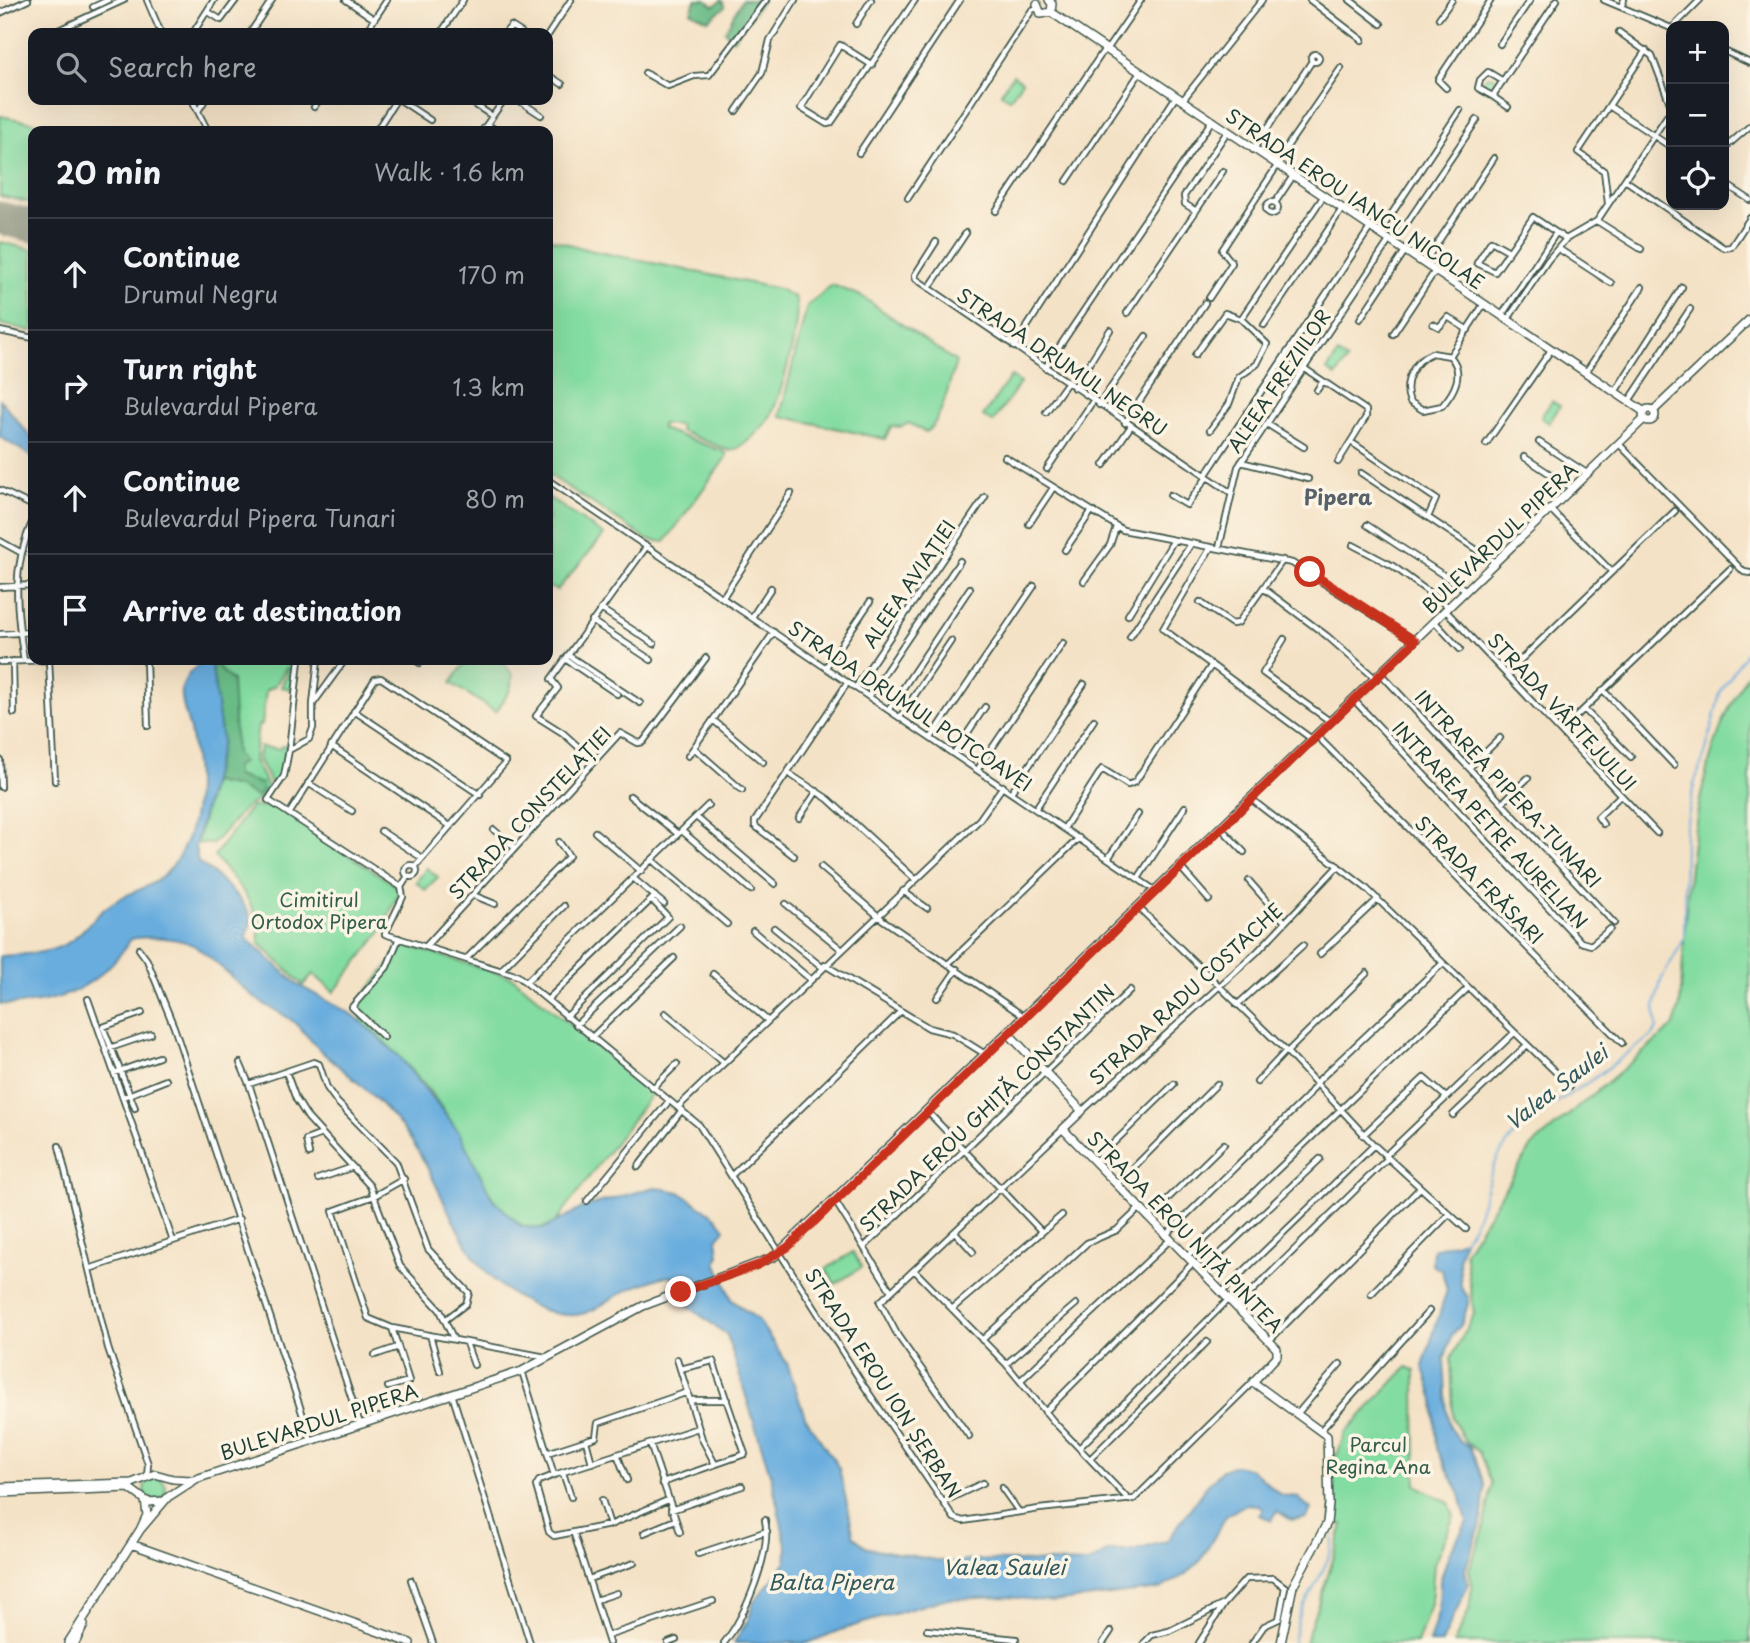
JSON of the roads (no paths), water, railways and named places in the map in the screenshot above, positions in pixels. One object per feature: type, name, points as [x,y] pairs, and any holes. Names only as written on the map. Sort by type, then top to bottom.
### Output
[{"type":"main road","points":[[1049,0],[1052,4],[1051,12]]},
{"type":"main road","name":"STRADA EROU IANCU NICOLAE","points":[[1036,3],[1044,15],[1051,12],[1139,74],[1485,303],[1629,401],[1644,415]]},
{"type":"main road","points":[[1644,415],[1653,411],[1750,319]]},
{"type":"main road","name":"BULEVARDUL PIPERA","points":[[85,1618],[140,1530],[166,1499],[196,1479],[522,1371],[643,1306],[764,1263],[781,1252],[1573,489],[1644,415]]},
{"type":"main road","name":"STRADA EROU NIȚĂ PINTEA","points":[[1009,1034],[1082,1111],[1063,1129],[1278,1350],[1277,1355],[1253,1382]]},
{"type":"main road","points":[[1253,1382],[1327,1436],[1327,1522],[1293,1586],[1281,1643]]},
{"type":"main road","points":[[0,1493],[123,1488],[157,1504],[166,1499],[170,1485],[162,1476]]},
{"type":"main road","name":"BULEVARDUL PIPERA","points":[[0,1487],[122,1483],[162,1476],[196,1479]]},
{"type":"main road","points":[[140,1530],[147,1515],[142,1497],[145,1478]]},
{"type":"main road","points":[[131,1544],[410,1643]]},
{"type":"main road","points":[[68,1643],[85,1618]]},
{"type":"main road","points":[[75,1643],[85,1618]]},
{"type":"street","points":[[0,13],[29,0]]},
{"type":"street","points":[[93,7],[108,0]]},
{"type":"street","points":[[63,28],[124,0]]},
{"type":"street","points":[[147,0],[160,28]]},
{"type":"street","points":[[196,28],[214,0]]},
{"type":"street","points":[[207,11],[221,20],[236,0]]},
{"type":"street","points":[[253,28],[272,0]]},
{"type":"street","points":[[346,0],[374,19]]},
{"type":"street","points":[[368,28],[387,0]]},
{"type":"street","points":[[444,28],[463,0]]},
{"type":"street","points":[[553,28],[571,0]]},
{"type":"street","points":[[645,73],[668,86],[694,76],[709,75],[766,0]]},
{"type":"street","points":[[736,111],[762,73],[770,40],[795,0]]},
{"type":"street","points":[[856,23],[871,0]]},
{"type":"street","points":[[872,65],[840,45],[802,107],[829,124],[872,65],[915,0]]},
{"type":"street","points":[[859,153],[960,0]]},
{"type":"street","points":[[996,211],[1141,0]]},
{"type":"street","points":[[1014,347],[1178,100],[1262,0]]},
{"type":"street","points":[[1310,0],[1362,40]]},
{"type":"street","points":[[1350,0],[1381,24]]},
{"type":"street","points":[[1440,18],[1452,0]]},
{"type":"street","points":[[1446,88],[1438,79],[1491,0]]},
{"type":"street","points":[[1500,44],[1530,0]]},
{"type":"street","points":[[1494,97],[1557,0]]},
{"type":"street","points":[[1604,0],[1666,24]]},
{"type":"street","points":[[1621,7],[1624,0]]},
{"type":"street","points":[[1679,21],[1700,0]]},
{"type":"street","points":[[908,198],[1036,3]]},
{"type":"street","points":[[1619,32],[1652,56],[1666,94]]},
{"type":"street","points":[[1609,205],[1604,171],[1578,152],[1646,50]]},
{"type":"street","points":[[1729,53],[1750,63]]},
{"type":"street","points":[[1253,149],[1312,61]]},
{"type":"street","points":[[1125,423],[1232,263],[1222,250],[1341,68]]},
{"type":"street","points":[[1503,81],[1488,72],[1480,80],[1478,88],[1508,107]]},
{"type":"street","points":[[1068,181],[1139,74]]},
{"type":"street","points":[[553,78],[562,84]]},
{"type":"street","points":[[195,105],[206,126]]},
{"type":"street","points":[[198,111],[202,105]]},
{"type":"street","points":[[380,126],[394,105]]},
{"type":"street","points":[[406,105],[430,120]]},
{"type":"street","points":[[476,105],[492,116]]},
{"type":"street","points":[[490,126],[487,124],[500,105]]},
{"type":"street","points":[[526,105],[541,115]]},
{"type":"street","points":[[1609,106],[1666,144]]},
{"type":"street","points":[[1379,233],[1461,110]]},
{"type":"street","points":[[1505,317],[1566,239],[1597,221],[1666,116]]},
{"type":"street","name":"ALEEA FREZIILOR","points":[[1219,548],[1230,492],[1241,463],[1477,120]]},
{"type":"street","points":[[1045,368],[1211,122]]},
{"type":"street","points":[[1729,144],[1750,126]]},
{"type":"street","points":[[1196,211],[1185,204],[1184,196],[1227,132]]},
{"type":"street","points":[[1424,263],[1494,158]]},
{"type":"street","points":[[1127,313],[1223,171]]},
{"type":"street","points":[[1275,203],[1293,176]]},
{"type":"street","points":[[1625,180],[1724,248],[1731,247],[1750,218]]},
{"type":"street","points":[[1729,186],[1750,200]]},
{"type":"street","points":[[1241,319],[1324,197]]},
{"type":"street","points":[[1264,325],[1342,209]]},
{"type":"street","points":[[1509,251],[1491,241],[1477,263],[1495,272],[1533,217],[1566,239]]},
{"type":"street","points":[[1597,221],[1641,249]]},
{"type":"street","points":[[1170,495],[1187,505],[1370,228]]},
{"type":"street","points":[[929,288],[966,233]]},
{"type":"street","points":[[1505,317],[1556,233]]},
{"type":"street","name":"STRADA DRUMUL NEGRU","points":[[936,242],[914,277],[1066,383],[1230,492]]},
{"type":"street","points":[[1559,248],[1611,283]]},
{"type":"street","points":[[1360,319],[1405,251]]},
{"type":"street","points":[[1393,334],[1435,271]]},
{"type":"street","points":[[1586,372],[1642,287]]},
{"type":"street","points":[[1615,392],[1682,287]]},
{"type":"street","points":[[1450,356],[1485,303]]},
{"type":"street","points":[[1629,401],[1690,309]]},
{"type":"street","points":[[1195,355],[1223,314],[1241,319],[1266,342],[1267,349],[1257,364],[1239,377],[1226,410],[1210,430]]},
{"type":"street","points":[[1433,324],[1439,327],[1448,317],[1468,330]]},
{"type":"street","points":[[1074,388],[1110,330]]},
{"type":"street","points":[[0,331],[28,337]]},
{"type":"street","points":[[1099,405],[1146,336]]},
{"type":"street","points":[[1486,444],[1551,349]]},
{"type":"street","points":[[1432,353],[1450,356],[1459,373],[1447,400],[1440,407],[1429,411],[1413,406],[1408,398],[1407,385],[1416,366],[1432,353]]},
{"type":"street","points":[[1286,356],[1367,412],[1338,462]]},
{"type":"street","points":[[1317,390],[1323,381]]},
{"type":"street","points":[[1046,412],[1066,383]]},
{"type":"street","points":[[1047,470],[1093,401]]},
{"type":"street","points":[[1267,424],[1304,447]]},
{"type":"street","points":[[1104,465],[1131,426]]},
{"type":"street","points":[[1539,442],[1588,474]]},
{"type":"street","points":[[1354,444],[1434,497],[1437,503],[1428,517]]},
{"type":"street","points":[[1619,444],[1744,572],[1750,573]]},
{"type":"street","points":[[1005,457],[1116,527],[1283,560],[1316,576],[1415,641]]},
{"type":"street","points":[[1524,457],[1573,489]]},
{"type":"street","points":[[1241,463],[1308,478]]},
{"type":"street","points":[[1361,473],[1496,563]]},
{"type":"street","name":"STRADA DRUMUL POTCOAVEI","points":[[553,483],[1012,791],[1156,891]]},
{"type":"street","points":[[1029,524],[1053,488]]},
{"type":"street","points":[[0,489],[28,503]]},
{"type":"street","points":[[723,597],[791,493]]},
{"type":"street","name":"ALEEA AVIAȚIEI","points":[[856,687],[985,496]]},
{"type":"street","points":[[1551,510],[1612,572]]},
{"type":"street","points":[[1507,673],[1675,511]]},
{"type":"street","points":[[1065,550],[1091,512]]},
{"type":"street","points":[[1367,525],[1467,591]]},
{"type":"street","points":[[1084,581],[1110,545],[1116,527]]},
{"type":"street","points":[[24,661],[16,586],[20,552],[28,532]]},
{"type":"street","points":[[1128,615],[1174,540]]},
{"type":"street","points":[[0,541],[20,552]]},
{"type":"street","points":[[1130,636],[1191,543]]},
{"type":"street","name":"STRADA VÂRTEJULUI","points":[[1353,545],[1392,566],[1448,609],[1657,833]]},
{"type":"street","points":[[594,761],[563,733],[536,716],[558,688],[551,679],[647,546]]},
{"type":"street","name":"STRADA FRĂSARI","points":[[1211,547],[1163,628],[1211,666],[1315,738],[1622,1043]]},
{"type":"street","points":[[1200,602],[1235,624],[1283,560]]},
{"type":"street","points":[[869,696],[960,561]]},
{"type":"street","points":[[1561,731],[1730,569]]},
{"type":"street","points":[[0,587],[28,585]]},
{"type":"street","points":[[931,738],[1034,586]]},
{"type":"street","points":[[752,617],[771,588]]},
{"type":"street","points":[[889,709],[970,588]]},
{"type":"street","name":"INTRAREA PIPERA-TUNARI","points":[[1263,588],[1379,676],[1614,923]]},
{"type":"street","points":[[826,667],[870,602]]},
{"type":"street","points":[[601,609],[654,644]]},
{"type":"street","points":[[592,621],[652,660]]},
{"type":"street","points":[[1434,622],[1460,649]]},
{"type":"street","points":[[0,634],[28,632]]},
{"type":"street","points":[[688,756],[774,632]]},
{"type":"street","points":[[1284,639],[1263,673],[1331,722]]},
{"type":"street","points":[[900,717],[951,641]]},
{"type":"street","points":[[978,769],[1063,643]]},
{"type":"street","points":[[566,657],[617,694]]},
{"type":"street","points":[[566,657],[640,703]]},
{"type":"street","name":"STRADA CONSTELAȚIEI","points":[[426,946],[622,732],[638,743],[643,742],[706,658]]},
{"type":"street","points":[[0,662],[28,661]]},
{"type":"street","points":[[13,662],[14,713]]},
{"type":"street","points":[[48,665],[55,781]]},
{"type":"street","points":[[146,665],[148,726]]},
{"type":"street","points":[[289,814],[377,677],[506,762],[422,858],[415,867],[416,874],[408,876],[401,887],[289,814],[267,799],[284,776],[298,665]]},
{"type":"street","points":[[289,750],[304,744],[312,734],[317,665]]},
{"type":"street","points":[[313,704],[341,665]]},
{"type":"street","points":[[1065,827],[1102,769],[1128,785],[1135,782],[1211,666]]},
{"type":"street","points":[[794,856],[754,823],[848,682]]},
{"type":"street","points":[[1012,791],[1084,684]]},
{"type":"street","points":[[1604,691],[1674,765]]},
{"type":"street","name":"INTRAREA PETRE AURELIAN","points":[[1354,700],[1581,942],[1591,945],[1610,929]]},
{"type":"street","points":[[954,753],[985,707]]},
{"type":"street","points":[[1584,709],[1630,757]]},
{"type":"street","points":[[354,711],[480,794]]},
{"type":"street","points":[[713,720],[763,762]]},
{"type":"street","points":[[1036,808],[1094,720]]},
{"type":"street","points":[[1469,768],[1500,738]]},
{"type":"street","points":[[331,746],[450,826]]},
{"type":"street","points":[[694,748],[742,790]]},
{"type":"street","points":[[0,760],[1,787]]},
{"type":"street","points":[[788,773],[817,791],[915,879]]},
{"type":"street","points":[[1502,803],[1528,778]]},
{"type":"street","points":[[308,783],[352,811]]},
{"type":"street","points":[[638,1167],[680,1109],[723,1062],[979,820],[1004,786]]},
{"type":"street","points":[[799,818],[817,791]]},
{"type":"street","points":[[1603,824],[1598,817],[1622,795]]},
{"type":"street","points":[[630,796],[680,832],[751,890]]},
{"type":"street","points":[[1251,799],[1378,900],[1570,1086]]},
{"type":"street","points":[[526,982],[708,805]]},
{"type":"street","points":[[1139,877],[1185,807]]},
{"type":"street","points":[[1109,858],[1138,814]]},
{"type":"street","points":[[696,817],[775,884]]},
{"type":"street","points":[[1222,828],[1244,852]]},
{"type":"street","points":[[494,830],[515,848]]},
{"type":"street","points":[[382,831],[422,858]]},
{"type":"street","points":[[595,832],[641,871]]},
{"type":"street","points":[[949,964],[1079,837]]},
{"type":"street","points":[[467,958],[569,856],[559,842]]},
{"type":"street","points":[[652,860],[727,924]]},
{"type":"street","name":"STRADA RADU COSTACHE","points":[[1082,1111],[1218,988],[1338,866]]},
{"type":"street","points":[[821,867],[877,915],[1025,1018]]},
{"type":"street","points":[[1181,868],[1209,900]]},
{"type":"street","points":[[633,878],[664,904]]},
{"type":"street","points":[[1249,881],[1285,922]]},
{"type":"street","name":"STRADA EROU ION ȘERBAN","points":[[401,887],[402,897],[382,933],[503,968],[526,982],[704,1131],[862,1383],[958,1521],[1129,1501]]},
{"type":"street","points":[[903,891],[928,908]]},
{"type":"street","points":[[473,895],[495,904]]},
{"type":"street","points":[[547,1000],[655,896]]},
{"type":"street","points":[[1320,954],[1378,900]]},
{"type":"street","points":[[566,1017],[668,917],[650,901]]},
{"type":"street","points":[[786,904],[841,949]]},
{"type":"street","points":[[503,968],[564,906]]},
{"type":"street","points":[[1139,908],[1218,988],[1287,1052],[1363,1135],[1466,1229]]},
{"type":"street","points":[[576,1025],[680,926]]},
{"type":"street","points":[[774,928],[823,966],[933,1030],[953,1034],[987,1055]]},
{"type":"street","points":[[753,931],[810,979]]},
{"type":"street","points":[[384,1037],[352,1007],[387,967],[399,938]]},
{"type":"street","points":[[1237,1005],[1303,945]]},
{"type":"street","points":[[138,949],[147,960],[174,1027],[312,1441]]},
{"type":"street","points":[[591,1038],[674,958]]},
{"type":"street","points":[[1020,1381],[1168,1238],[1307,1097],[1315,1085],[1443,963]]},
{"type":"street","points":[[937,999],[957,969]]},
{"type":"street","points":[[1257,1082],[1367,973]]},
{"type":"street","points":[[713,974],[766,1020]]},
{"type":"street","points":[[1186,1257],[1468,988]]},
{"type":"street","name":"STRADA EROU GHIȚĂ CONSTANTIN","points":[[863,1247],[1130,990]]},
{"type":"street","points":[[88,999],[135,1108]]},
{"type":"street","points":[[732,1175],[901,1011]]},
{"type":"street","points":[[101,1028],[142,1013]]},
{"type":"street","points":[[665,1013],[723,1062]]},
{"type":"street","points":[[1235,1307],[1514,1033]]},
{"type":"street","points":[[109,1049],[151,1034]]},
{"type":"street","points":[[1453,1115],[1527,1045]]},
{"type":"street","points":[[109,1049],[122,1097],[173,1241]]},
{"type":"street","points":[[114,1073],[159,1057]]},
{"type":"street","points":[[249,1084],[314,1062],[319,1063],[331,1095],[396,1162],[428,1249],[469,1293],[466,1304],[445,1320]]},
{"type":"street","points":[[240,1063],[361,1425]]},
{"type":"street","points":[[653,1088],[677,1064]]},
{"type":"street","points":[[286,1072],[302,1110],[370,1186],[400,1266],[445,1320],[453,1338]]},
{"type":"street","points":[[1363,1135],[1424,1078],[1446,1097]]},
{"type":"street","points":[[122,1097],[166,1080]]},
{"type":"street","points":[[1094,1161],[1174,1084]]},
{"type":"street","points":[[1116,1184],[1217,1084]]},
{"type":"street","points":[[587,1201],[669,1101]]},
{"type":"street","points":[[928,1112],[1042,1232]]},
{"type":"street","points":[[970,1436],[898,1336],[880,1304],[1063,1129]]},
{"type":"street","points":[[309,1154],[306,1140],[322,1134]]},
{"type":"street","points":[[1148,1218],[1224,1144]]},
{"type":"street","points":[[1221,1293],[1374,1145]]},
{"type":"street","points":[[59,1146],[108,1348],[148,1464],[162,1476]]},
{"type":"street","points":[[1201,1272],[1320,1159]]},
{"type":"street","points":[[318,1179],[353,1167]]},
{"type":"street","points":[[404,1179],[374,1196],[333,1212],[368,1318],[392,1328],[550,1358]]},
{"type":"street","points":[[1269,1340],[1420,1188]]},
{"type":"street","points":[[835,1201],[891,1291]]},
{"type":"street","points":[[982,1340],[1087,1243],[1117,1230],[1139,1209]]},
{"type":"street","points":[[1371,1294],[1449,1214]]},
{"type":"street","points":[[952,1309],[1062,1215]]},
{"type":"street","points":[[89,1269],[239,1219]]},
{"type":"street","points":[[955,1232],[973,1252]]},
{"type":"street","points":[[1045,1412],[1192,1264]]},
{"type":"street","points":[[915,1270],[1006,1364],[1045,1412],[1129,1501],[1153,1484],[1253,1382]]},
{"type":"street","points":[[1079,1448],[1228,1300]]},
{"type":"street","points":[[1006,1364],[1076,1304]]},
{"type":"street","points":[[1321,1430],[1429,1311]]},
{"type":"street","points":[[388,1387],[409,1381],[392,1328]]},
{"type":"street","points":[[430,1335],[440,1371]]},
{"type":"street","points":[[466,1342],[474,1365]]},
{"type":"street","points":[[1090,1459],[1207,1342]]},
{"type":"street","points":[[375,1355],[398,1347]]},
{"type":"street","points":[[533,1355],[536,1365]]},
{"type":"street","points":[[677,1359],[698,1428],[715,1464]]},
{"type":"street","points":[[662,1483],[745,1454],[713,1361],[680,1369]]},
{"type":"street","points":[[1297,1414],[1340,1364]]},
{"type":"street","points":[[522,1371],[554,1475]]},
{"type":"street","points":[[547,1453],[598,1435],[598,1423],[688,1392]]},
{"type":"street","points":[[452,1394],[530,1643]]},
{"type":"street","points":[[690,1400],[727,1400]]},
{"type":"street","points":[[668,1500],[610,1525],[554,1536],[549,1532],[536,1486],[539,1481],[554,1475],[698,1428]]},
{"type":"street","points":[[586,1441],[592,1463]]},
{"type":"street","points":[[650,1444],[680,1532]]},
{"type":"street","points":[[617,1454],[627,1480]]},
{"type":"street","points":[[145,1478],[148,1464]]},
{"type":"street","points":[[563,1473],[571,1497]]},
{"type":"street","points":[[943,1502],[983,1483]]},
{"type":"street","points":[[671,1510],[743,1486]]},
{"type":"street","points":[[1002,1488],[1018,1512]]},
{"type":"street","points":[[602,1500],[610,1525]]},
{"type":"street","points":[[644,1533],[675,1520]]},
{"type":"street","points":[[724,1643],[736,1626],[762,1562],[767,1531],[765,1520]]},
{"type":"street","points":[[698,1555],[767,1531]]},
{"type":"street","points":[[574,1534],[610,1643]]},
{"type":"street","points":[[589,1579],[634,1563]]},
{"type":"street","points":[[1199,1643],[1224,1604],[1246,1580],[1273,1578],[1284,1584],[1286,1591],[1279,1619],[1264,1626],[1252,1643]]},
{"type":"street","points":[[411,1580],[433,1643]]},
{"type":"street","points":[[596,1600],[617,1593]]},
{"type":"street","points":[[607,1636],[713,1601]]},
{"type":"street","points":[[1144,1643],[1152,1635],[1178,1627],[1224,1604]]},
{"type":"street","points":[[927,1630],[1016,1639],[1015,1643]]},
{"type":"street","points":[[1103,1643],[1111,1631]]},
{"type":"street","points":[[668,1643],[676,1640]]},
{"type":"water","points":[[0,399],[28,434],[28,454],[0,437]]},
{"type":"water","name":"Balta Pipera","points":[[198,665],[212,665],[222,741],[195,847],[198,862],[230,889],[244,906],[251,922],[246,938],[298,985],[355,1016],[399,1056],[459,1132],[492,1198],[521,1226],[543,1229],[584,1207],[654,1187],[679,1192],[715,1216],[725,1229],[717,1239],[719,1255],[716,1262],[732,1300],[758,1320],[787,1363],[805,1417],[839,1468],[854,1537],[868,1548],[953,1563],[975,1560],[1089,1563],[1109,1551],[1133,1551],[1167,1541],[1205,1488],[1222,1470],[1236,1465],[1251,1469],[1281,1495],[1297,1497],[1311,1509],[1306,1518],[1291,1520],[1277,1511],[1272,1520],[1259,1515],[1263,1510],[1259,1505],[1246,1504],[1226,1516],[1201,1560],[1186,1574],[1160,1589],[1053,1602],[1010,1597],[944,1599],[840,1630],[808,1643],[734,1643],[748,1620],[754,1602],[786,1562],[787,1549],[772,1480],[727,1335],[688,1306],[673,1277],[663,1277],[631,1288],[582,1314],[552,1313],[531,1305],[506,1290],[486,1272],[470,1250],[419,1152],[385,1108],[323,1053],[294,1023],[246,991],[209,956],[193,945],[154,937],[131,939],[105,970],[76,991],[41,1002],[0,1004],[0,956],[38,953],[64,945],[111,904],[159,879],[173,865],[182,850],[193,818],[196,783],[193,748],[182,694],[186,678]]},
{"type":"water","points":[[1464,1240],[1459,1258],[1461,1287],[1468,1297],[1468,1304],[1462,1323],[1452,1335],[1444,1360],[1447,1411],[1450,1426],[1460,1442],[1469,1446],[1485,1487],[1481,1524],[1465,1570],[1468,1584],[1442,1643],[1429,1643],[1439,1609],[1440,1581],[1449,1554],[1467,1522],[1460,1494],[1437,1449],[1434,1400],[1423,1366],[1447,1290],[1442,1271],[1432,1265],[1433,1249]]},
{"type":"waterway","name":"Valea Saulei","points":[[1462,1242],[1476,1219],[1493,1168],[1514,1135],[1533,1118],[1652,1036],[1657,1028],[1655,1006],[1661,980],[1684,939],[1685,832],[1694,784],[1705,754],[1720,693],[1750,646]]},
{"type":"waterway","name":"Valea Saulei","points":[[1293,1643],[1299,1616],[1322,1573],[1331,1549],[1331,1531]]},
{"type":"district","name":"Pipera","points":[[1338,498]]},
{"type":"park label","name":"Cimitirul Ortodox Pipera","points":[[319,911]]},
{"type":"park label","name":"Parcul Regina Ana","points":[[1378,1456]]}]
